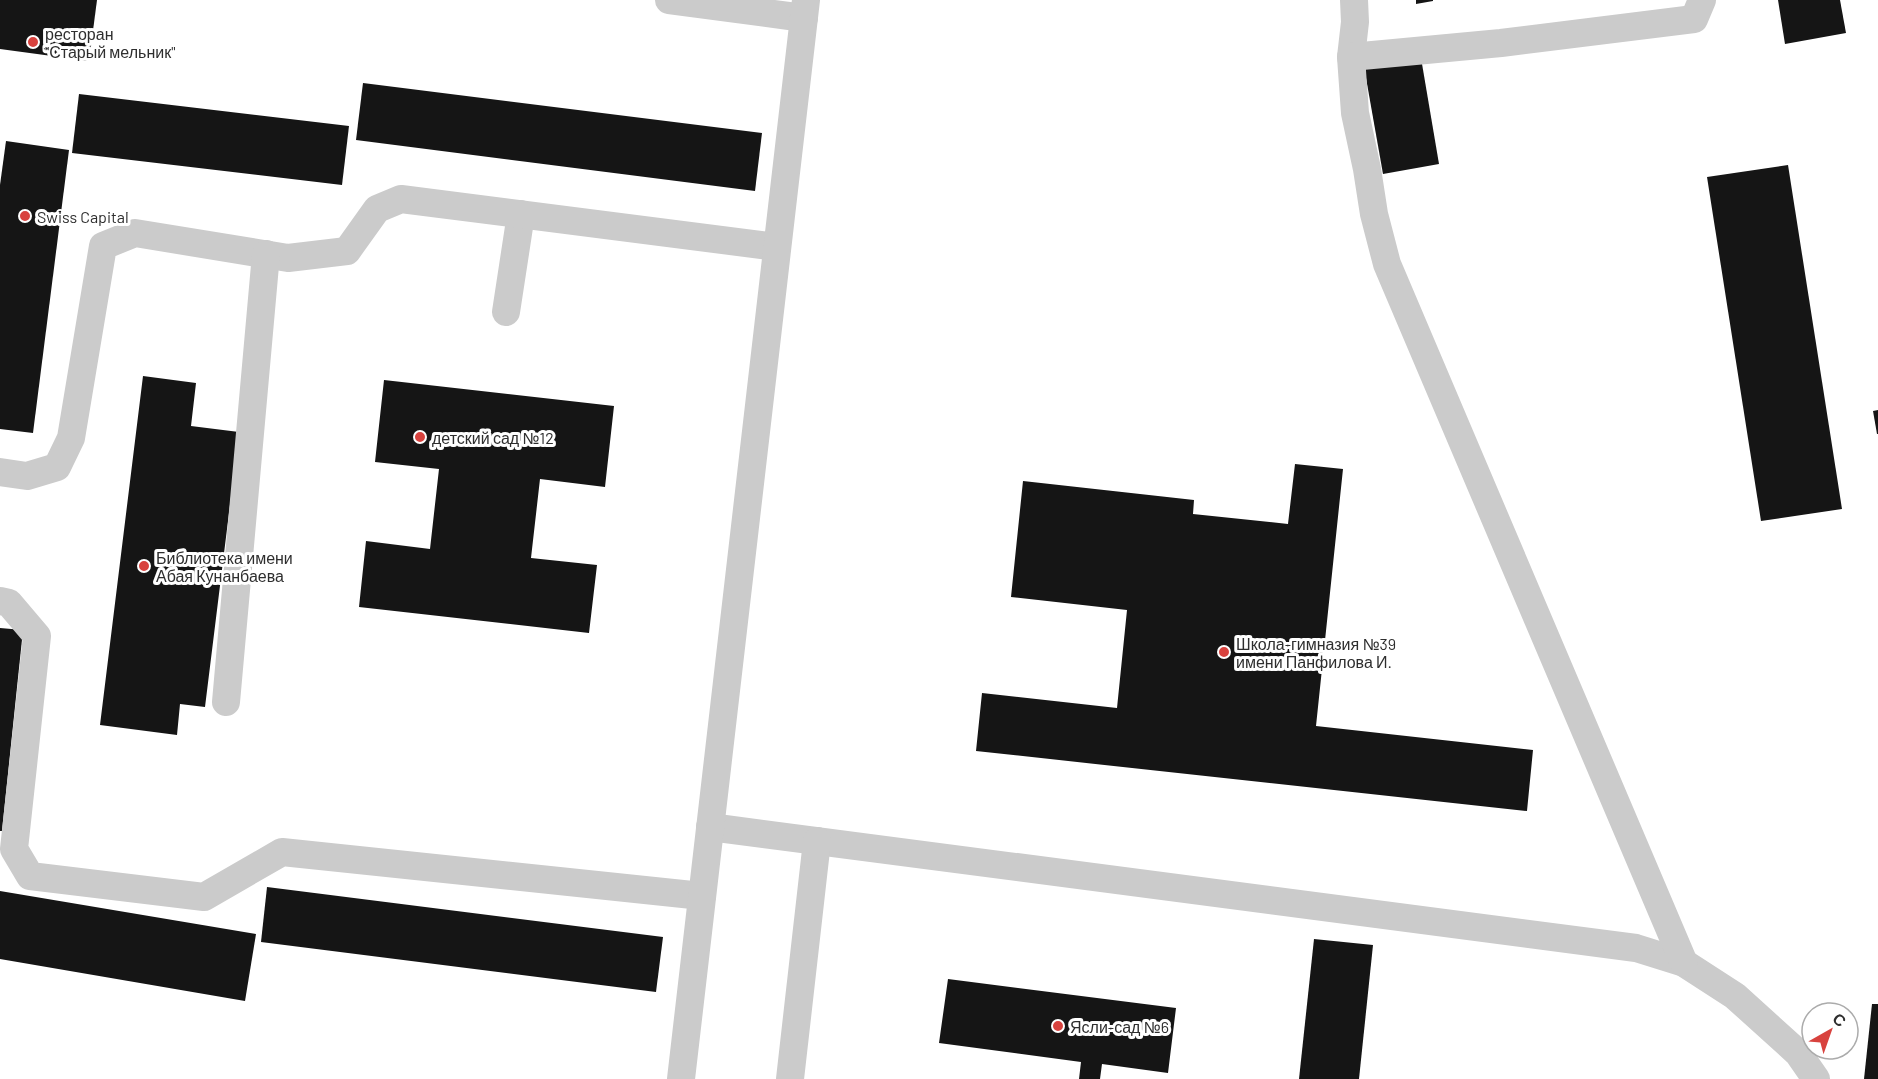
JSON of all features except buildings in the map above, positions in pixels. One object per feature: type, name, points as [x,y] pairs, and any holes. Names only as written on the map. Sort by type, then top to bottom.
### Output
[{"type":"lane","points":[[669,0],[805,9],[681,1079]]},
{"type":"lane","points":[[1354,0],[1355,22],[1351,57],[1355,113],[1374,214],[1387,264],[1684,963]]},
{"type":"lane","points":[[1351,57],[1501,43],[1695,20],[1702,0]]},
{"type":"lane","points":[[0,472],[27,476],[57,467],[71,438],[104,246],[135,232],[288,258],[347,251],[377,209],[401,199],[777,247]]},
{"type":"lane","points":[[506,312],[522,214]]},
{"type":"lane","points":[[226,702],[266,254]]},
{"type":"lane","points":[[0,602],[9,603],[37,636],[14,849],[30,876],[204,897],[282,852],[702,896]]},
{"type":"lane","points":[[710,827],[1636,948],[1684,963],[1735,996],[1798,1053],[1816,1079]]},
{"type":"lane","points":[[790,1079],[817,841]]},
{"type":"place","name":"ресторан \"Старый мельник\"","points":[[33,42]]},
{"type":"place","name":"Swiss Capital","points":[[25,216]]},
{"type":"place","name":"детский сад №12","points":[[420,437]]},
{"type":"place","name":"Библиотека имени Абая Кунанбаева","points":[[144,566]]},
{"type":"place","name":"Школа-гимназия №39 имени Панфилова И.","points":[[1224,652]]},
{"type":"place","name":"Ясли-сад №6","points":[[1058,1026]]}]
